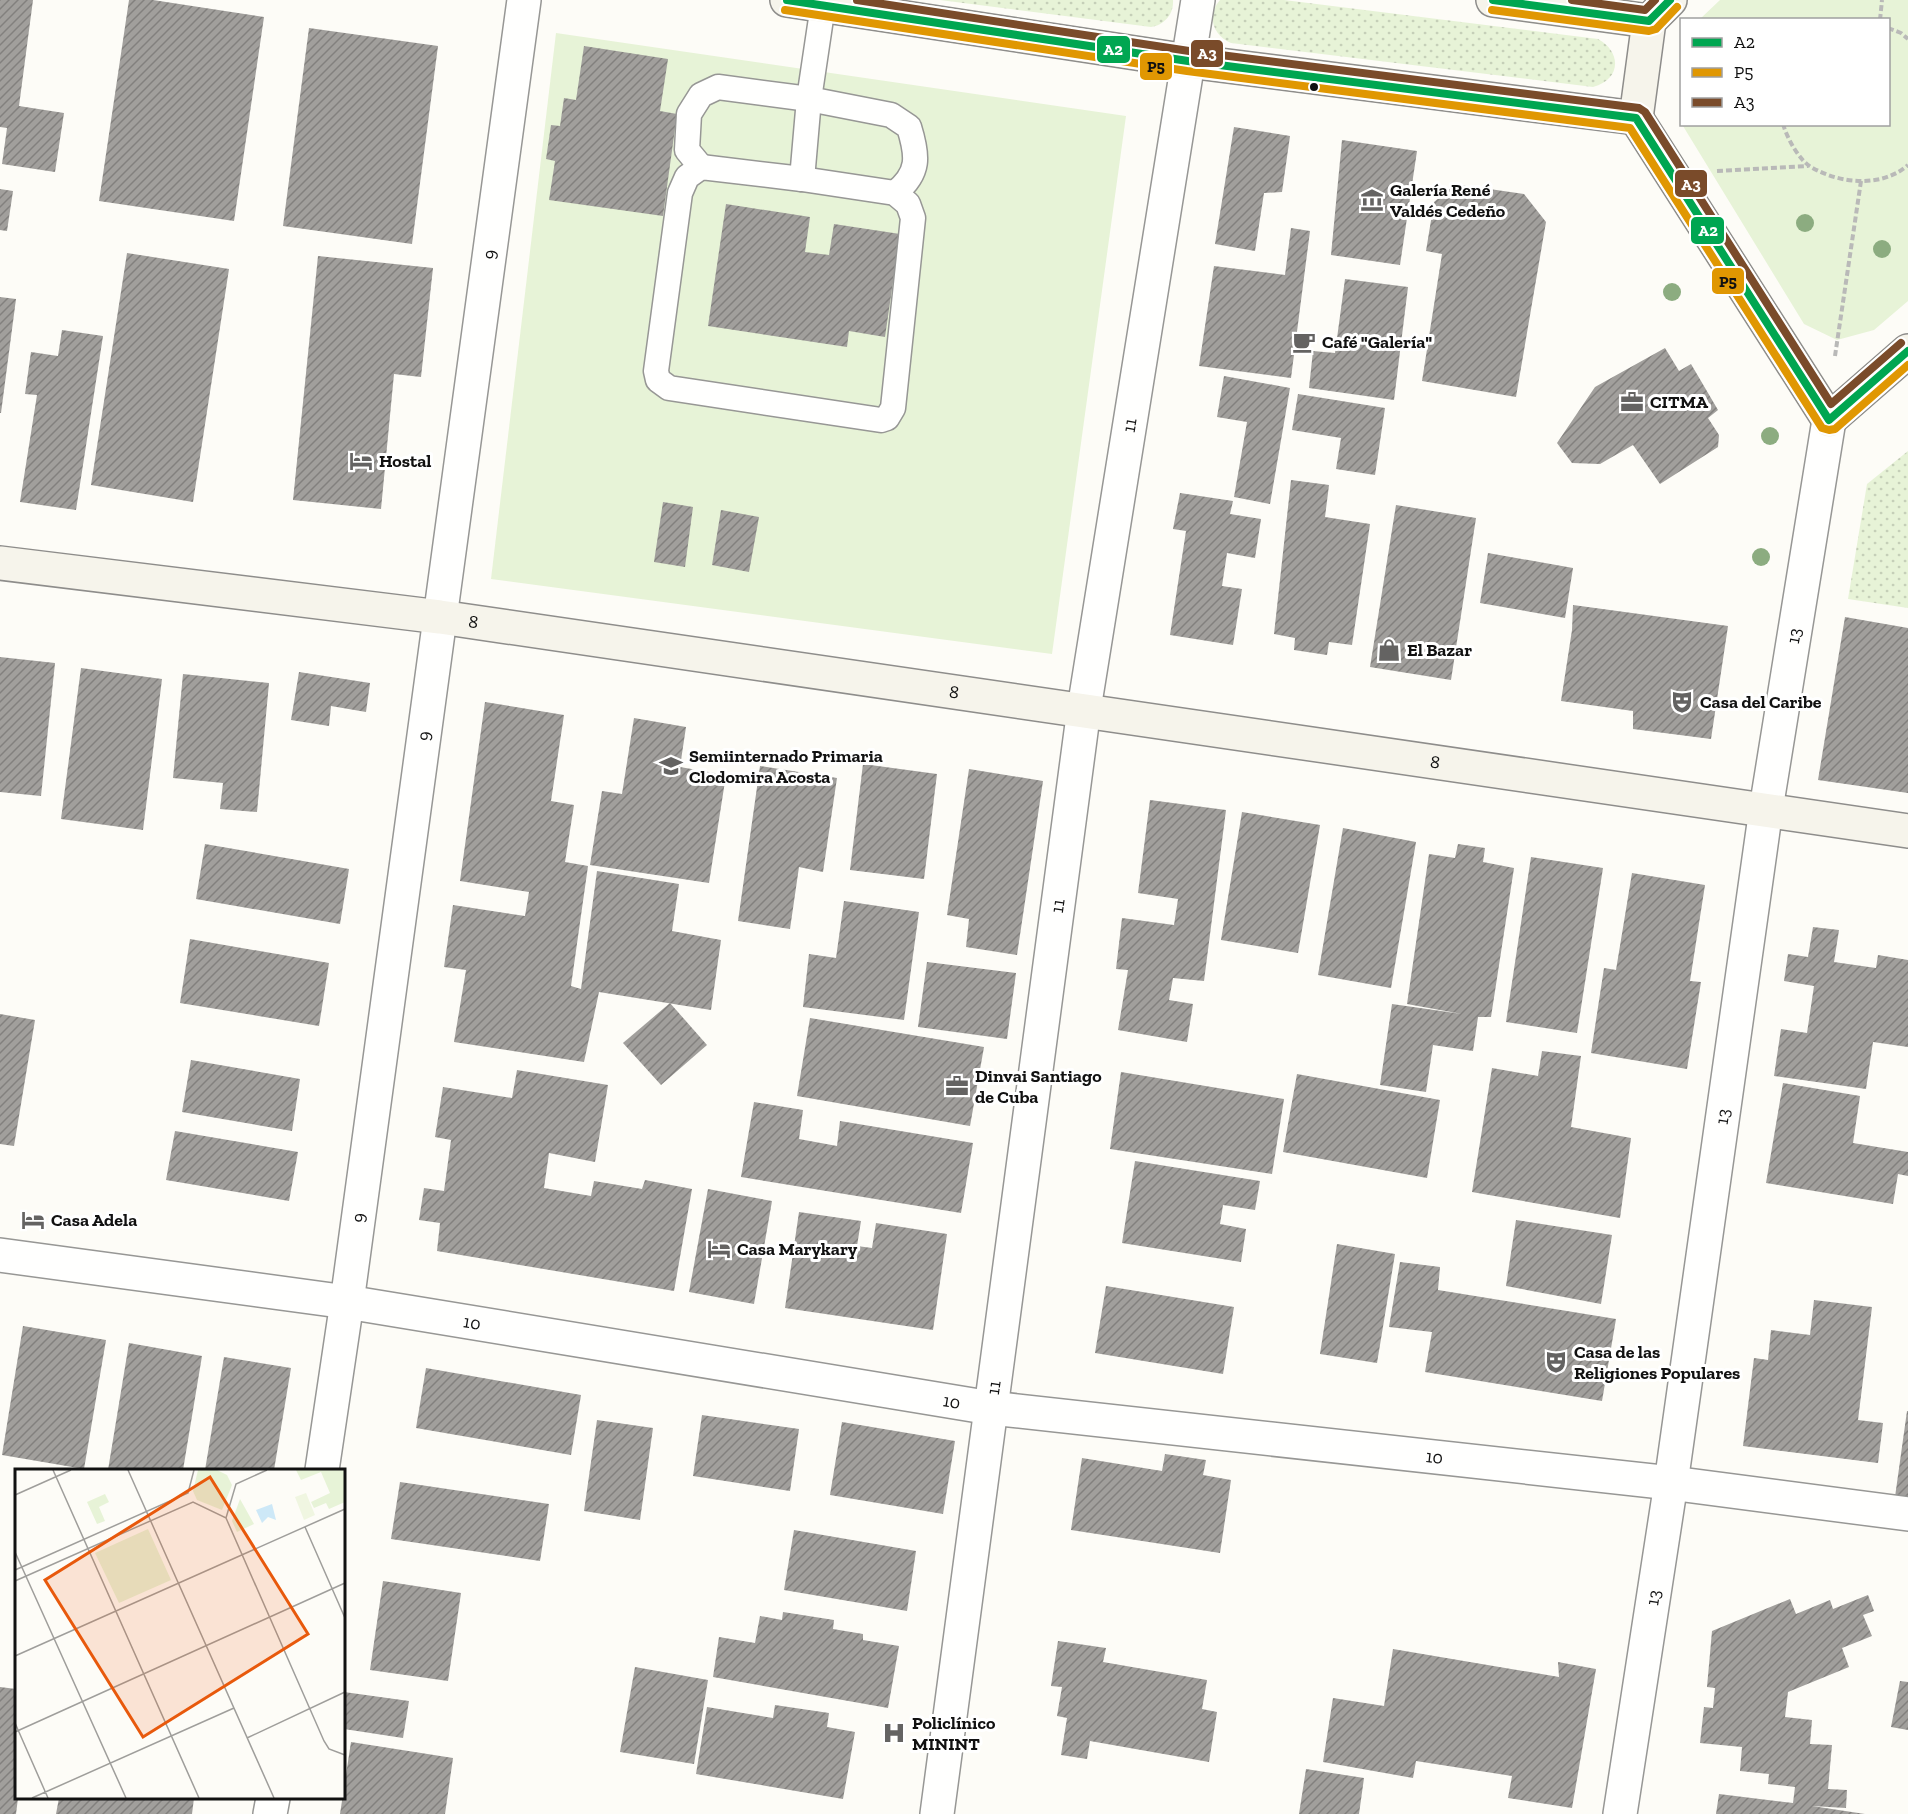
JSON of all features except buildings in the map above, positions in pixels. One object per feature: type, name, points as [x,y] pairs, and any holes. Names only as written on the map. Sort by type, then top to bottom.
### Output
[{"type":"street","name":"9","points":[[322,1469],[347,1302],[524,0]]},
{"type":"street","points":[[787,0],[1188,61],[1636,118]]},
{"type":"street","name":"11","points":[[937,1814],[1084,709],[1198,0]]},
{"type":"street","points":[[1493,0],[1660,10],[1636,118],[1829,420],[1908,351]]},
{"type":"street","name":"13","points":[[1620,1814],[1671,1483],[1766,809],[1829,420]]},
{"type":"street","name":"8","points":[[0,563],[440,617],[1084,709],[1908,831]]},
{"type":"street","name":"10","points":[[0,1254],[347,1302],[991,1408],[1671,1483],[1908,1514]]},
{"type":"street","points":[[270,1814],[273,1799]]},
{"type":"lane","points":[[802,179],[809,99],[823,5]]},
{"type":"lane","points":[[701,166],[687,177],[680,193],[656,371],[658,380],[669,388],[881,420],[887,418],[893,408],[913,218],[908,204],[895,193],[701,166],[687,150],[689,114],[701,95],[718,87],[809,99],[891,115],[909,127],[915,144],[915,168],[908,183],[895,193]]},
{"type":"path","points":[[1880,18],[1882,0]]},
{"type":"path","points":[[1890,29],[1908,39]]},
{"type":"path","points":[[1784,126],[1785,131],[1809,166],[1837,179],[1861,181],[1883,178],[1908,165]]},
{"type":"path","points":[[1671,173],[1809,166]]},
{"type":"path","points":[[1829,420],[1837,340],[1861,181]]},
{"type":"green space","points":[[940,0],[1173,0],[1173,5],[1167,18],[1151,27]]},
{"type":"green space","points":[[1220,0],[1284,0],[1598,39],[1611,51],[1615,65],[1609,78],[1593,87],[1231,43],[1219,35],[1213,24],[1214,12]]},
{"type":"green space","points":[[1720,0],[1908,0],[1908,301],[1874,330],[1837,340],[1804,324],[1683,126],[1890,126],[1890,18],[1701,18]]},
{"type":"green space","points":[[556,33],[1126,116],[1052,654],[491,579]]},
{"type":"green space","points":[[1908,451],[1908,608],[1848,599],[1867,484]]},
{"type":"transit line","name":"A2","points":[[787,0],[1188,61],[1636,118],[1829,420],[1908,351]]},
{"type":"transit line","name":"A3","points":[[857,0],[1189,51],[1639,108],[1645,112],[1831,404],[1901,343]]},
{"type":"transit line","name":"A2","points":[[1493,0],[1649,21],[1670,0]]},
{"type":"transit line","name":"A3","points":[[1572,0],[1645,10],[1655,0]]},
{"type":"transit line","name":"P5","points":[[1492,10],[1649,31],[1656,29],[1677,7]]},
{"type":"transit line","name":"P5","points":[[785,10],[1187,71],[1630,128],[1822,428],[1835,429],[1908,365]]},
{"type":"place","name":"Galería René Valdés Cedeño","points":[[1372,200]]},
{"type":"place","name":"Café \"Galería\"","points":[[1304,342]]},
{"type":"place","name":"CITMA","points":[[1632,402]]},
{"type":"place","name":"Hostal","points":[[361,461]]},
{"type":"place","name":"El Bazar","points":[[1389,650]]},
{"type":"place","name":"Casa del Caribe","points":[[1682,702]]},
{"type":"place","name":"Semiinternado Primaria Clodomira Acosta","points":[[671,766]]},
{"type":"place","name":"Dinvai Santiago de Cuba","points":[[957,1086]]},
{"type":"place","name":"Casa Adela","points":[[33,1220]]},
{"type":"place","name":"Casa Marykary","points":[[719,1249]]},
{"type":"place","name":"Casa de las Religiones Populares","points":[[1556,1362]]},
{"type":"place","name":"Policlínico MININT","points":[[894,1733]]}]
